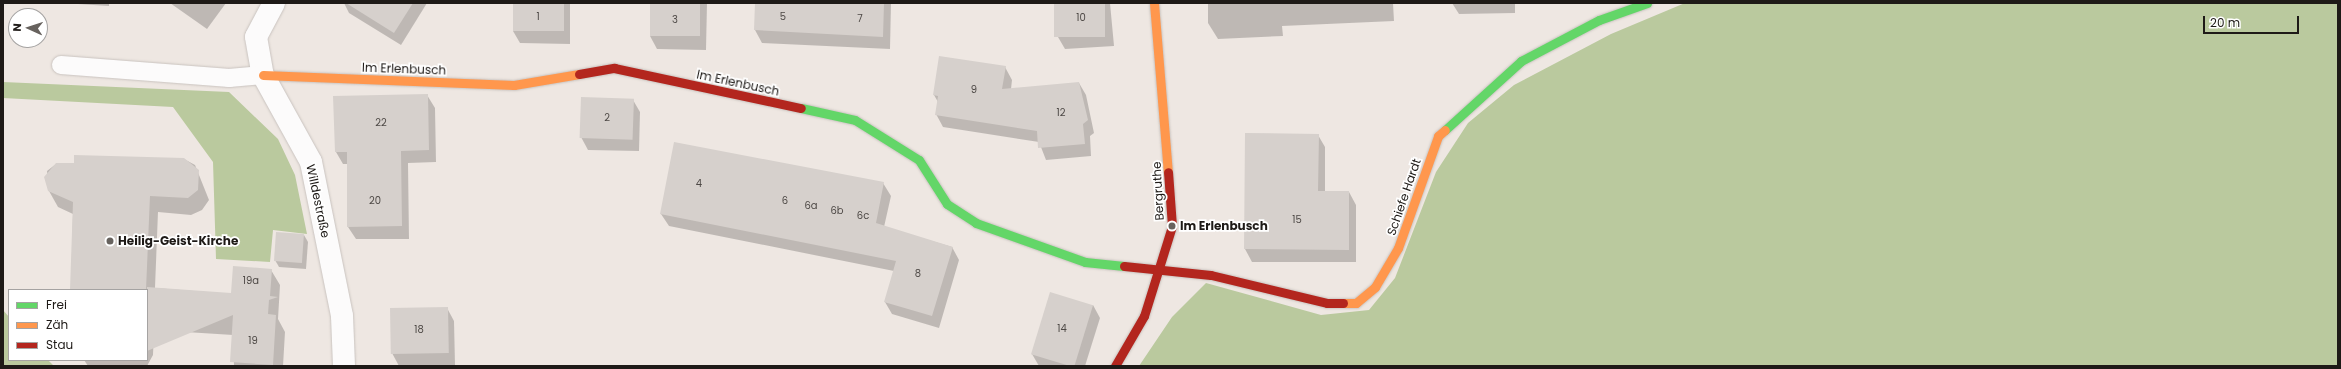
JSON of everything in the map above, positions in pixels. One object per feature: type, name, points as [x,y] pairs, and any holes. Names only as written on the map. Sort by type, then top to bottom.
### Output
[{"type":"street","name":"Willdestraße","points":[[274,3],[256,37],[263,75],[311,162],[342,316],[344,366]]},
{"type":"street","name":"Bergruthe","points":[[1114,366],[1144,316],[1161,272],[1172,226],[1171,192],[1154,3]]},
{"type":"street","name":"Schiefe Hardt","points":[[1161,272],[1211,274],[1327,304],[1356,303],[1375,287],[1398,248],[1438,136],[1521,61],[1599,20],[1647,3]]},
{"type":"street","name":"Im Erlenbusch","points":[[263,75],[514,85],[614,68],[848,118],[919,160],[947,204],[976,223],[1086,262],[1161,272]]},
{"type":"lane","points":[[61,65],[229,78],[263,75]]},
{"type":"green space","points":[[1685,3],[2338,3],[2338,366],[1139,366],[1172,317],[1206,283],[1321,315],[1369,310],[1395,278],[1436,172],[1468,123],[1514,85],[1611,34]]},
{"type":"green space","points":[[3,82],[229,92],[278,139],[295,175],[307,234],[273,230],[270,262],[216,259],[213,162],[173,107],[3,98]]},
{"type":"green space","points":[[3,310],[8,316],[8,361],[49,361],[54,366],[3,366]]},
{"type":"building","points":[[346,3],[413,3],[394,33]]},
{"type":"building","points":[[513,3],[564,3],[564,31],[513,31]]},
{"type":"building","points":[[650,3],[700,3],[700,36],[650,36]]},
{"type":"building","points":[[755,3],[884,3],[883,37],[754,30]]},
{"type":"building","points":[[1054,3],[1105,3],[1105,37],[1054,37]]},
{"type":"building","points":[[939,56],[1006,66],[1002,89],[1079,82],[1088,120],[1083,124],[1085,144],[1038,148],[1037,131],[935,115],[938,96],[933,95]]},
{"type":"building","points":[[428,94],[429,150],[401,151],[402,226],[347,227],[347,152],[335,152],[333,96]]},
{"type":"building","points":[[581,97],[634,99],[633,140],[580,138]]},
{"type":"building","points":[[1245,133],[1319,134],[1318,191],[1349,191],[1349,250],[1244,249]]},
{"type":"building","points":[[674,142],[884,182],[876,223],[953,247],[932,316],[884,302],[896,261],[660,214]]},
{"type":"building","name":"Heilig-Geist-Kirche","points":[[74,155],[184,158],[199,170],[198,190],[188,198],[150,196],[146,289],[70,289],[73,202],[48,191],[44,177],[56,163],[74,163]]},
{"type":"building","points":[[276,232],[304,234],[302,263],[274,261]]},
{"type":"building","points":[[233,266],[272,269],[270,296],[278,297],[269,300],[268,314],[276,315],[273,365],[230,362],[233,315],[148,351],[147,287],[231,293]]},
{"type":"building","points":[[1050,292],[1093,305],[1074,366],[1070,366],[1031,354]]},
{"type":"building","points":[[448,307],[449,353],[391,354],[390,308]]},
{"type":"traffic: fast","points":[[1445,130],[1521,61],[1599,20],[1647,3]]},
{"type":"traffic: fast","points":[[801,108],[855,120],[919,160],[947,204],[976,223],[1085,262],[1124,266]]},
{"type":"traffic: slow","points":[[1154,3],[1168,172]]},
{"type":"traffic: slow","points":[[263,75],[514,85],[579,74]]},
{"type":"traffic: slow","points":[[1343,303],[1356,303],[1375,287],[1398,248],[1438,136],[1445,130]]},
{"type":"traffic: jam","points":[[579,74],[614,68],[801,108]]},
{"type":"traffic: jam","points":[[1115,366],[1144,316],[1172,226],[1168,172]]},
{"type":"traffic: jam","points":[[1124,266],[1211,275],[1327,303],[1343,303]]},
{"type":"place","name":"Im Erlenbusch","points":[[1172,226]]},
{"type":"place","name":"Heilig-Geist-Kirche","points":[[110,241]]}]
